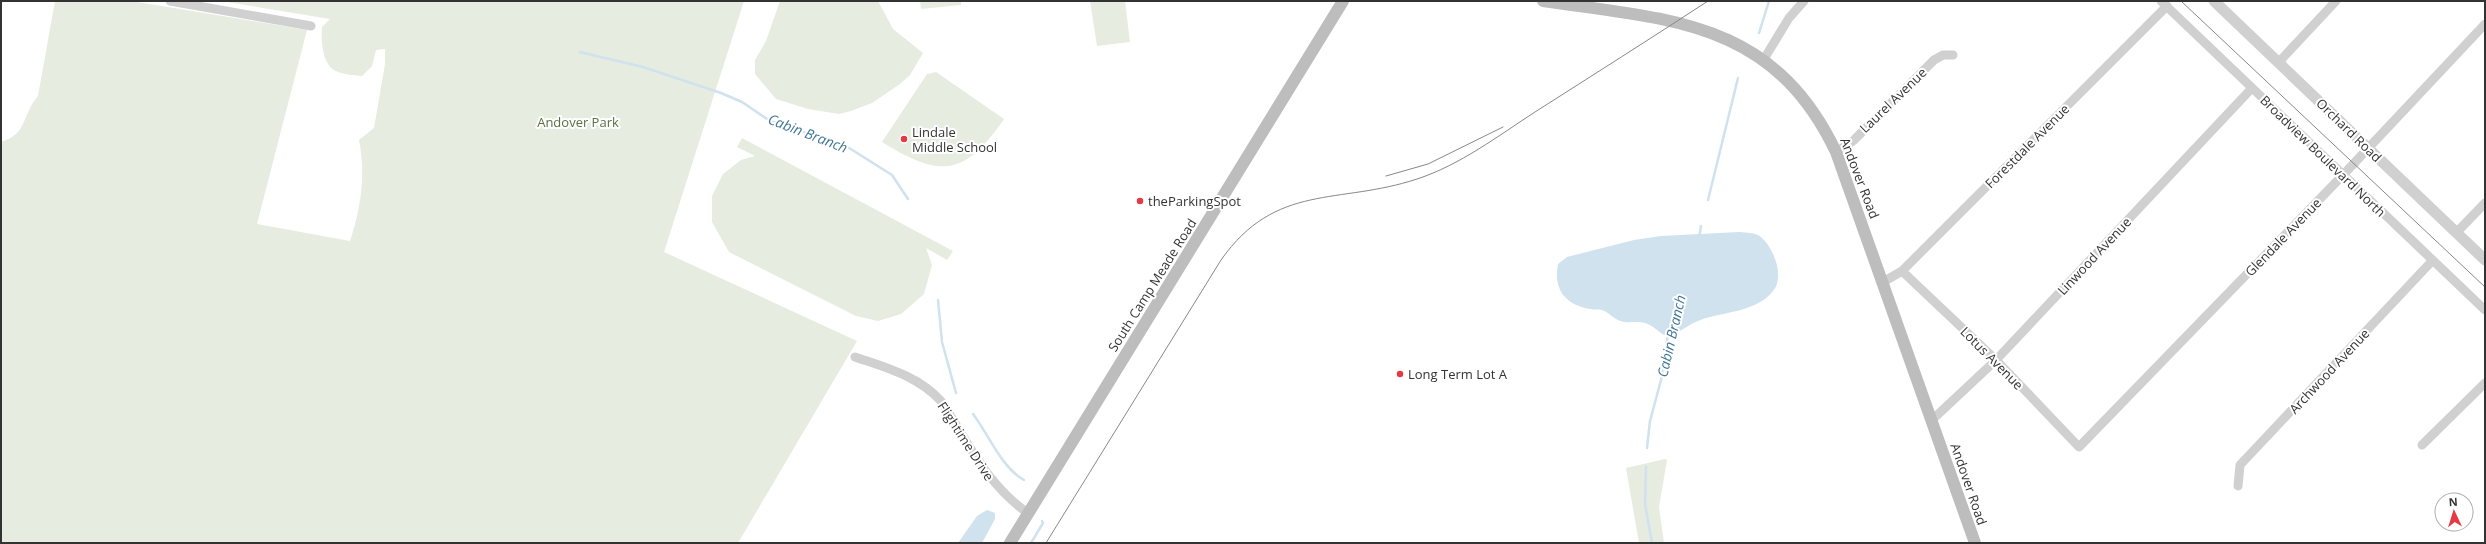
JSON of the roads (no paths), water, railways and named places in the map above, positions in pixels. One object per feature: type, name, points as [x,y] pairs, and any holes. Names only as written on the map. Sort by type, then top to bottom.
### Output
[{"type":"main road","name":"South Camp Meade Road","points":[[1010,543],[1343,1]]},
{"type":"main road","name":"Andover Road","points":[[1543,1],[1695,27],[1724,37],[1764,59],[1804,98],[1821,122],[1836,152],[1932,420],[1974,543]]},
{"type":"street","points":[[170,1],[311,26]]},
{"type":"street","points":[[1764,59],[1789,18],[1804,1]]},
{"type":"street","name":"Orchard Road","points":[[2214,1],[2485,260]]},
{"type":"street","points":[[2278,63],[2336,1]]},
{"type":"street","name":"Broadview Boulevard North","points":[[2164,4],[2485,310]]},
{"type":"street","name":"Forestdale Avenue","points":[[1883,282],[1902,271],[2164,4]]},
{"type":"street","name":"Glendale Avenue","points":[[2078,448],[2343,175],[2485,24]]},
{"type":"street","name":"Laurel Avenue","points":[[1836,152],[1853,141],[1934,60],[1944,55],[1954,55]]},
{"type":"street","name":"Linwood Avenue","points":[[1932,420],[1996,360],[2252,88]]},
{"type":"street","points":[[2457,232],[2485,203]]},
{"type":"street","name":"Archwood Avenue","points":[[2238,486],[2240,465],[2432,261]]},
{"type":"street","name":"Lotus Avenue","points":[[1902,271],[1996,360],[2078,448]]},
{"type":"street","name":"Flightime Drive","points":[[856,357],[906,376],[930,390],[941,401],[992,481],[1009,500],[1028,513]]},
{"type":"street","points":[[2422,445],[2485,383]]},
{"type":"water","points":[[1739,232],[1751,233],[1760,236],[1770,249],[1774,256],[1778,271],[1778,278],[1773,291],[1767,298],[1759,303],[1741,310],[1699,321],[1671,337],[1664,335],[1649,324],[1640,322],[1624,322],[1617,320],[1602,310],[1590,309],[1574,304],[1568,300],[1559,288],[1557,281],[1558,264],[1567,257],[1634,240],[1661,236]]},
{"type":"water","points":[[987,510],[995,513],[995,519],[982,543],[958,543],[977,516]]},
{"type":"waterway","name":"Cabin Branch","points":[[1759,33],[1769,1]]},
{"type":"waterway","name":"Cabin Branch","points":[[580,52],[643,67],[721,93],[742,102],[770,121],[846,146],[892,175],[908,199]]},
{"type":"waterway","name":"Cabin Branch","points":[[1708,200],[1738,78]]},
{"type":"waterway","name":"Cabin Branch","points":[[1699,238],[1701,226]]},
{"type":"waterway","name":"Cabin Branch","points":[[938,300],[942,342],[956,393]]},
{"type":"waterway","name":"Cabin Branch","points":[[1647,448],[1650,421],[1661,380],[1668,334]]},
{"type":"waterway","name":"Cabin Branch","points":[[973,414],[1002,459],[1024,480]]},
{"type":"waterway","name":"Cabin Branch","points":[[1646,467],[1645,504],[1652,543]]},
{"type":"waterway","name":"Cabin Branch","points":[[1031,543],[1043,523],[1042,521]]},
{"type":"tram line","points":[[1046,543],[1221,260],[1242,235],[1264,218],[1287,207],[1310,200],[1388,187],[1417,179],[1448,166],[1493,140],[1708,1]]},
{"type":"tram line","points":[[2181,1],[2485,287]]},
{"type":"tram line","points":[[1386,176],[1428,164],[1503,127]]},
{"type":"place","name":"Lindale Middle School","points":[[904,139]]},
{"type":"place","name":"theParkingSpot","points":[[1140,201]]},
{"type":"place","name":"Long Term Lot A","points":[[1400,374]]},
{"type":"park label","name":"Andover Park","points":[[578,122]]}]
